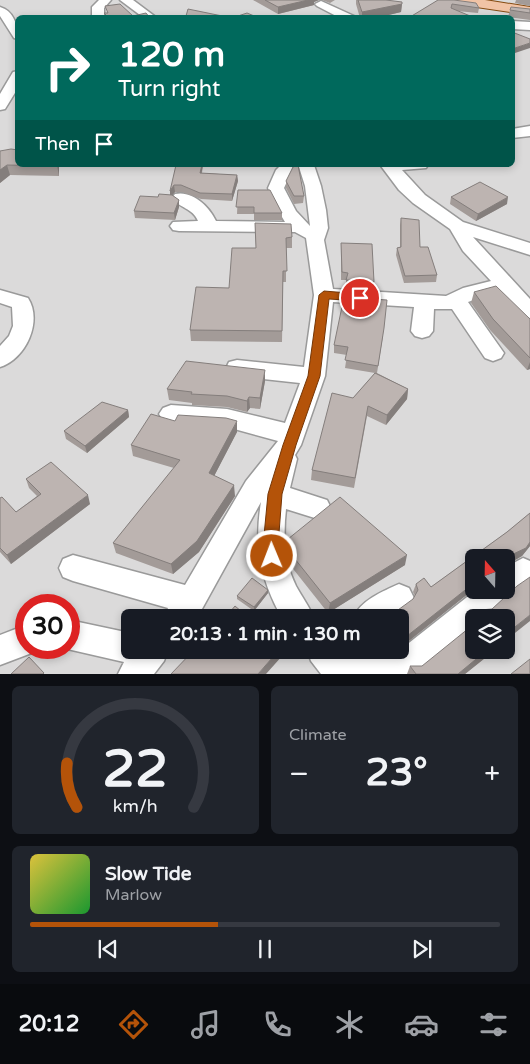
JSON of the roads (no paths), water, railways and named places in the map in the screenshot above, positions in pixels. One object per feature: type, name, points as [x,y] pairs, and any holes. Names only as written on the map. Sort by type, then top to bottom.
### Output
[{"type":"main road","points":[[456,0],[530,11]]},
{"type":"street","points":[[98,15],[98,7],[105,0]]},
{"type":"street","points":[[126,0],[148,15]]},
{"type":"street","points":[[321,4],[344,15]]},
{"type":"street","points":[[0,10],[15,30]]},
{"type":"street","points":[[515,26],[530,27]]},
{"type":"street","points":[[0,106],[15,80]]},
{"type":"street","points":[[515,134],[530,131]]},
{"type":"street","points":[[289,167],[284,170],[276,188],[281,202],[307,233],[324,295],[314,376],[291,439],[275,494],[270,546],[274,567],[294,609]]},
{"type":"street","points":[[178,226],[307,233],[319,228],[317,210],[307,167]]},
{"type":"street","points":[[390,167],[395,175],[419,199],[457,226],[530,249]]},
{"type":"street","points":[[182,198],[202,211],[208,227]]},
{"type":"street","points":[[457,226],[470,247],[530,311]]},
{"type":"street","points":[[324,295],[424,303],[449,303],[470,293],[504,283]]},
{"type":"street","points":[[0,296],[21,303],[26,313],[25,323],[12,348],[0,359]]},
{"type":"street","points":[[456,300],[493,353]]},
{"type":"street","points":[[422,331],[424,303]]},
{"type":"street","points":[[218,366],[314,376]]},
{"type":"street","points":[[171,414],[227,418],[291,439]]},
{"type":"street","points":[[73,568],[185,609],[256,489],[291,439]]},
{"type":"street","points":[[275,494],[318,508]]},
{"type":"street","points":[[382,609],[399,598]]},
{"type":"street","points":[[332,664],[404,665],[488,599]]},
{"type":"street","points":[[80,637],[121,649]]},
{"type":"street","points":[[0,650],[15,644]]}]
